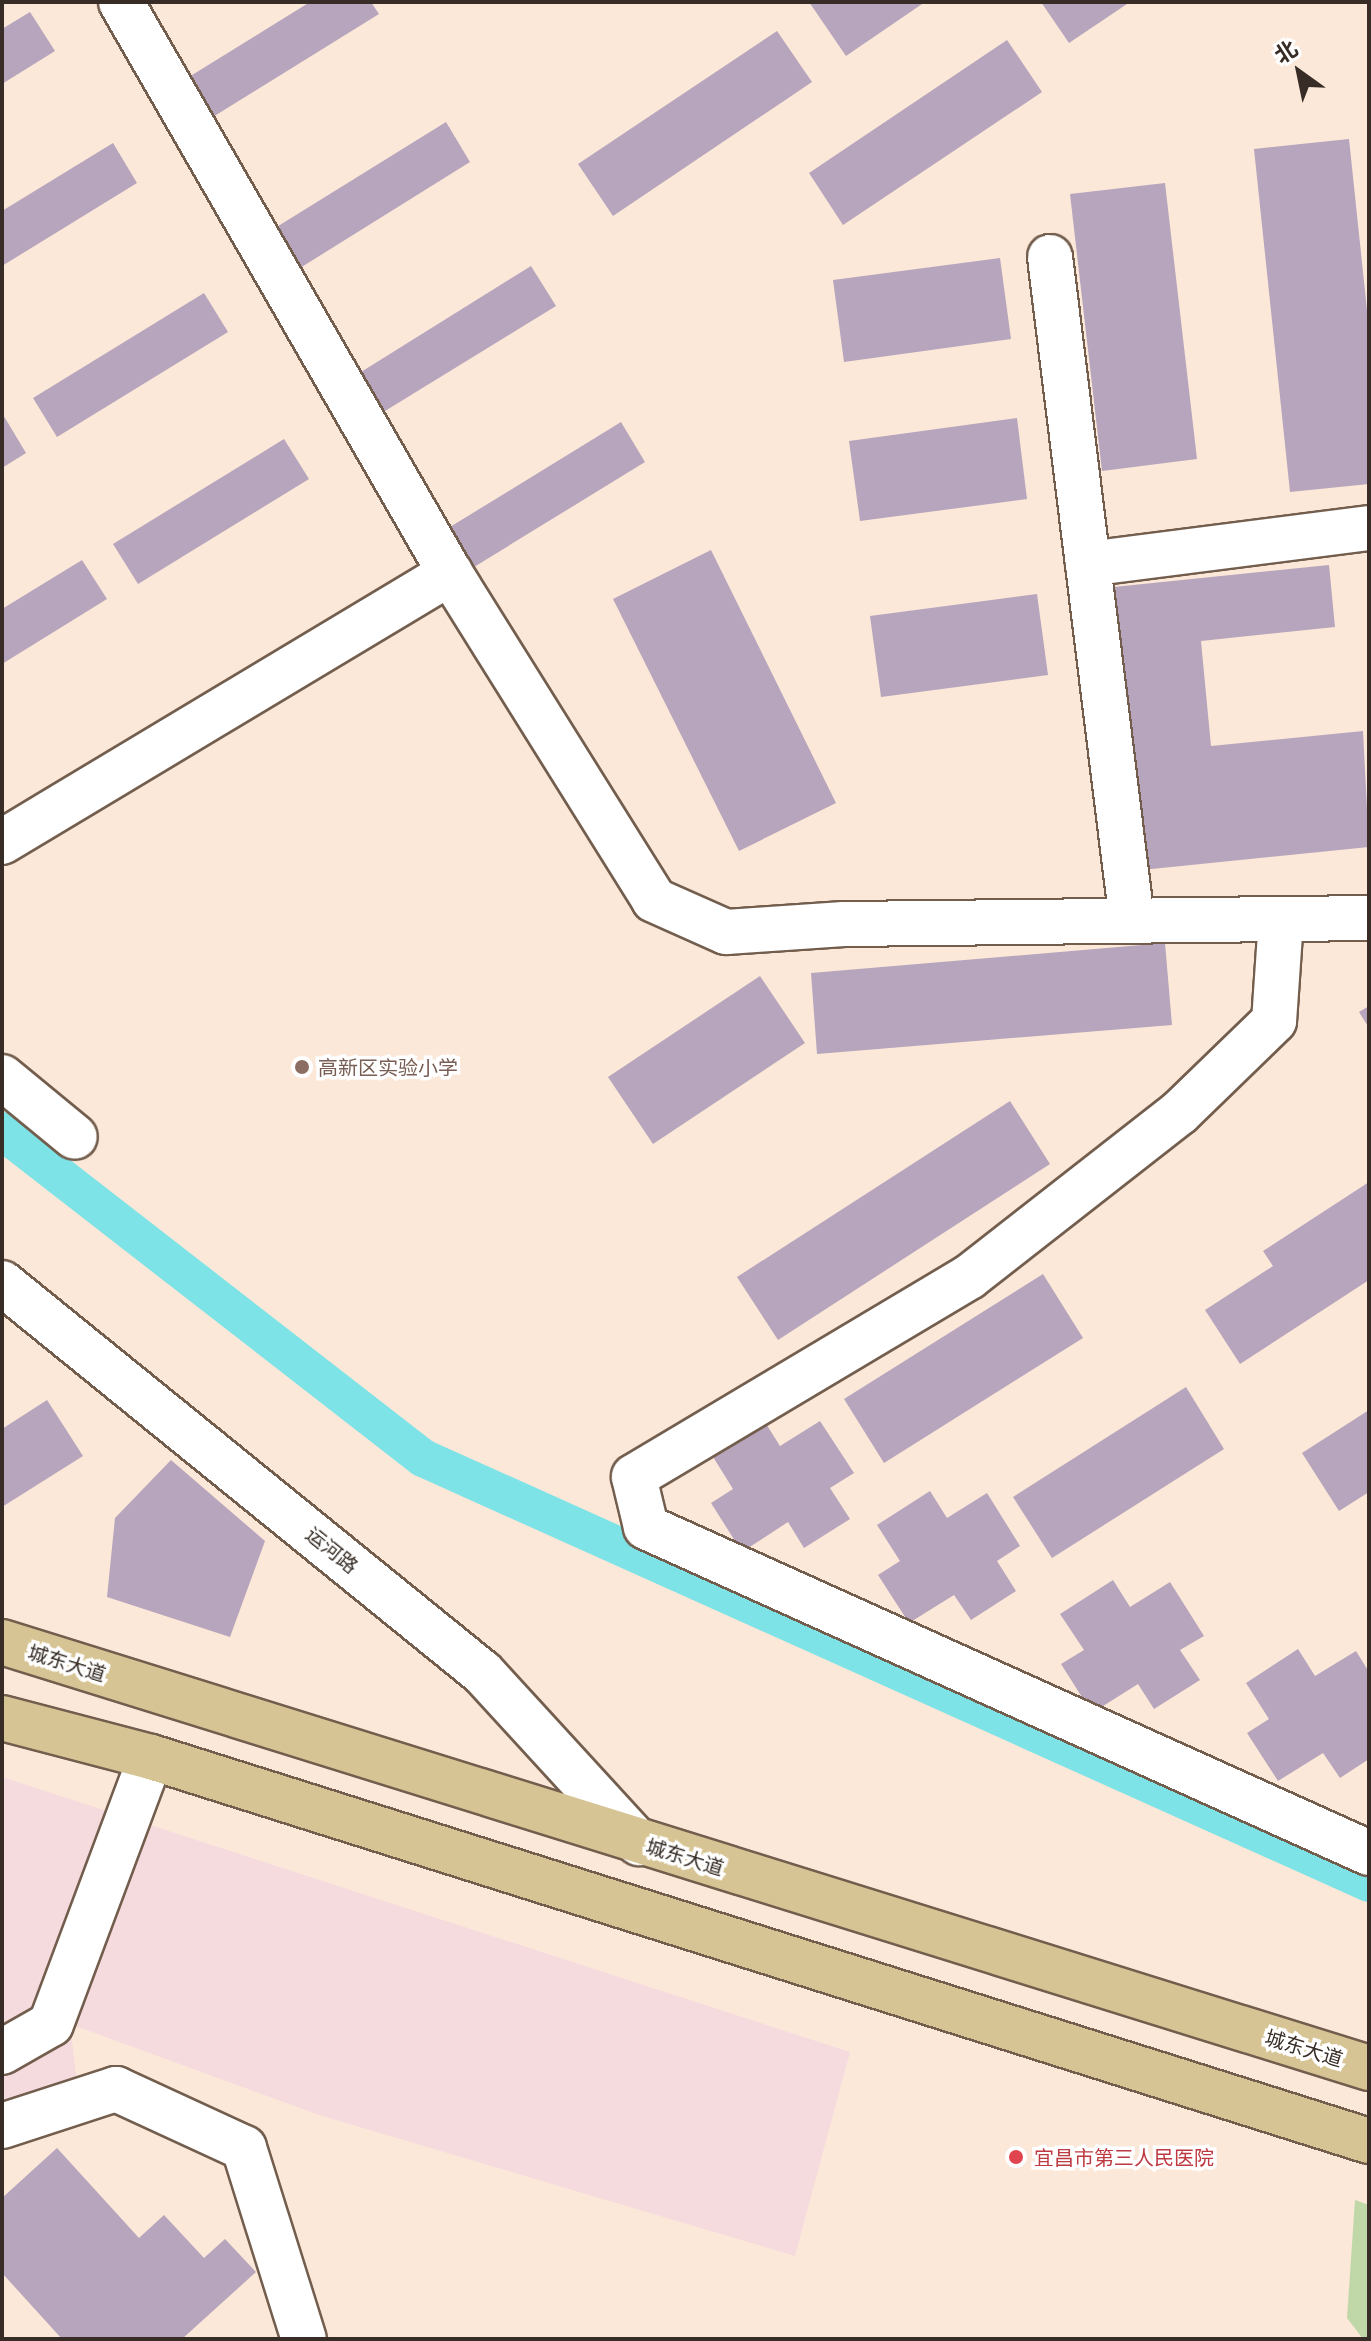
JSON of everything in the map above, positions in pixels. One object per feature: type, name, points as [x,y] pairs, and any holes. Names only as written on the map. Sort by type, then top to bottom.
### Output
[{"type":"main road","name":"城东大道","points":[[2,1642],[1369,2068]]},
{"type":"main road","points":[[2,1718],[151,1757],[1369,2141]]},
{"type":"street","points":[[121,2],[450,573],[654,900],[726,932],[844,924],[1369,918]]},
{"type":"street","points":[[1050,257],[1132,921]]},
{"type":"street","points":[[1088,564],[1369,528]]},
{"type":"street","points":[[2,842],[450,573]]},
{"type":"street","points":[[1281,919],[1274,1021],[1179,1113],[969,1277],[634,1477],[646,1527],[1369,1853]]},
{"type":"street","points":[[2,1077],[75,1137]]},
{"type":"street","name":"运河路","points":[[2,1283],[483,1673],[639,1843]]},
{"type":"street","points":[[2,2052],[51,2024],[151,1757]]},
{"type":"street","points":[[2,2126],[116,2089],[244,2148],[304,2339]]},
{"type":"shaded area","points":[[2,1777],[850,2052],[795,2256],[319,2115],[70,2024],[77,2082],[2,2103]]},
{"type":"green space","points":[[1355,2200],[1369,2205],[1369,2339],[1363,2339],[1347,2318]]},
{"type":"building","points":[[310,2],[371,2],[379,14],[208,120],[184,80]]},
{"type":"building","points":[[809,2],[925,2],[846,56]]},
{"type":"building","points":[[1041,2],[1130,2],[1069,43]]},
{"type":"building","points":[[30,12],[55,51],[2,84],[2,29]]},
{"type":"building","points":[[777,31],[812,82],[613,216],[578,164]]},
{"type":"building","points":[[1007,40],[1042,92],[843,225],[809,173]]},
{"type":"building","points":[[446,122],[470,162],[300,268],[275,228]]},
{"type":"building","points":[[1349,139],[1369,329],[1369,484],[1290,492],[1254,149]]},
{"type":"building","points":[[113,143],[137,183],[2,266],[2,211]]},
{"type":"building","points":[[1165,183],[1197,459],[1102,471],[1070,194]]},
{"type":"building","points":[[1000,258],[1011,339],[844,362],[833,280]]},
{"type":"building","points":[[531,266],[556,306],[385,411],[361,372]]},
{"type":"building","points":[[204,293],[228,332],[57,437],[33,398]]},
{"type":"building","points":[[2,413],[26,453],[2,468]]},
{"type":"building","points":[[1017,418],[1027,499],[860,521],[849,441]]},
{"type":"building","points":[[621,422],[645,462],[474,567],[450,527]]},
{"type":"building","points":[[284,439],[309,479],[138,584],[113,544]]},
{"type":"building","points":[[711,550],[836,803],[739,851],[613,599]]},
{"type":"building","points":[[82,560],[107,599],[2,664],[2,609]]},
{"type":"building","points":[[1329,565],[1335,627],[1201,641],[1211,746],[1363,731],[1369,847],[1132,871],[1104,588]]},
{"type":"building","points":[[1037,594],[1048,675],[881,697],[870,616]]},
{"type":"building","points":[[1165,943],[1172,1025],[817,1054],[811,973]]},
{"type":"building","points":[[760,976],[805,1043],[653,1144],[608,1077]]},
{"type":"building","points":[[1369,1006],[1369,1028],[1359,1012]]},
{"type":"building","points":[[1010,1101],[1050,1164],[778,1340],[737,1277]]},
{"type":"building","points":[[1369,1182],[1369,1280],[1240,1364],[1205,1310],[1273,1266],[1263,1251]]},
{"type":"building","points":[[1043,1274],[1083,1338],[884,1463],[844,1399]]},
{"type":"building","points":[[1186,1387],[1224,1449],[1052,1558],[1013,1497]]},
{"type":"building","points":[[47,1400],[83,1456],[2,1507],[2,1429]]},
{"type":"building","points":[[1369,1410],[1369,1492],[1339,1511],[1302,1453]]},
{"type":"building","points":[[763,1419],[780,1446],[820,1421],[854,1473],[830,1488],[850,1519],[804,1548],[788,1522],[742,1552],[711,1503],[733,1489],[710,1452]]},
{"type":"building","points":[[171,1460],[265,1541],[230,1637],[107,1597],[115,1518]]},
{"type":"building","points":[[930,1491],[947,1518],[987,1493],[1020,1546],[997,1561],[1016,1591],[971,1620],[954,1595],[909,1623],[878,1575],[900,1561],[877,1525]]},
{"type":"building","points":[[1113,1580],[1130,1607],[1170,1582],[1204,1636],[1180,1650],[1200,1680],[1154,1709],[1138,1684],[1092,1713],[1061,1664],[1084,1650],[1060,1614]]},
{"type":"building","points":[[1298,1649],[1315,1676],[1356,1651],[1369,1672],[1369,1759],[1340,1778],[1323,1753],[1278,1781],[1247,1733],[1269,1719],[1246,1683]]},
{"type":"building","points":[[57,2148],[139,2238],[164,2215],[204,2258],[225,2239],[256,2272],[182,2339],[62,2339],[2,2273],[2,2198]]},
{"type":"waterway","points":[[2,1131],[423,1458],[1369,1883]]},
{"type":"place","name":"高新区实验小学","points":[[302,1067]]},
{"type":"place","name":"宜昌市第三人民医院","points":[[1016,2157]]}]
